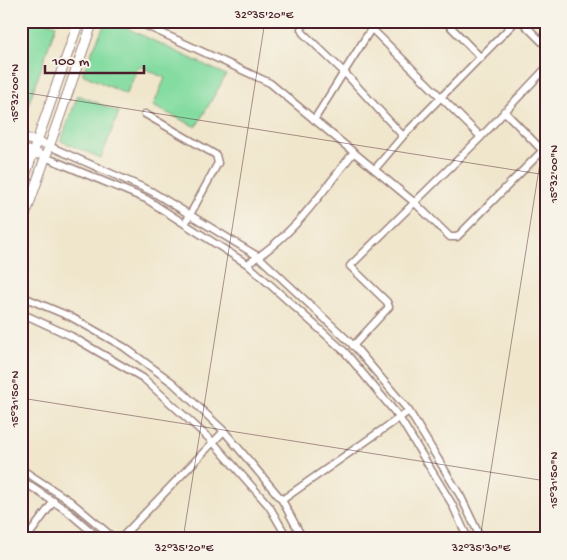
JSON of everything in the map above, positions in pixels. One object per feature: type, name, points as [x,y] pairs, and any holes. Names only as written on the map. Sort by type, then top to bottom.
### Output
[{"type":"street","points":[[21,187],[79,21]]},
{"type":"street","points":[[21,227],[93,21]]},
{"type":"street","points":[[136,21],[270,83],[415,203],[450,237],[457,237],[544,148],[504,111]]},
{"type":"street","points":[[306,21],[301,31],[344,72],[403,136]]},
{"type":"street","points":[[314,120],[376,21]]},
{"type":"street","points":[[445,21],[481,58]]},
{"type":"street","points":[[375,169],[403,136],[516,21]]},
{"type":"street","points":[[521,21],[546,46]]},
{"type":"street","points":[[371,28],[481,137]]},
{"type":"street","points":[[68,53],[80,57]]},
{"type":"street","points":[[353,346],[389,307],[387,302],[350,266],[481,137],[546,68]]},
{"type":"street","points":[[145,114],[217,157],[218,163],[185,224]]},
{"type":"street","points":[[21,137],[49,146],[151,191],[259,257],[353,346],[409,410],[461,497],[481,539]]},
{"type":"street","points":[[21,149],[33,152],[146,199],[248,264],[345,352],[399,417],[449,500],[468,539]]},
{"type":"street","points":[[248,264],[282,239],[303,217],[354,152]]},
{"type":"street","points":[[21,296],[71,317],[124,347],[173,382],[224,431],[282,500],[303,539]]},
{"type":"street","points":[[21,313],[71,336],[143,378],[213,442],[269,506],[288,539]]},
{"type":"street","points":[[282,500],[409,410]]},
{"type":"street","points":[[120,539],[224,431]]},
{"type":"street","points":[[21,469],[70,501],[116,539]]},
{"type":"street","points":[[21,480],[54,501],[100,539]]},
{"type":"street","points":[[449,500],[461,497]]},
{"type":"street","points":[[26,539],[54,501]]},
{"type":"green space","points":[[21,21],[45,21],[56,25],[24,117],[21,116]]},
{"type":"green space","points":[[106,21],[112,21],[226,75],[196,127],[153,106],[165,78],[139,66],[126,94],[82,74]]},
{"type":"green space","points":[[78,95],[119,112],[101,158],[61,141]]}]
